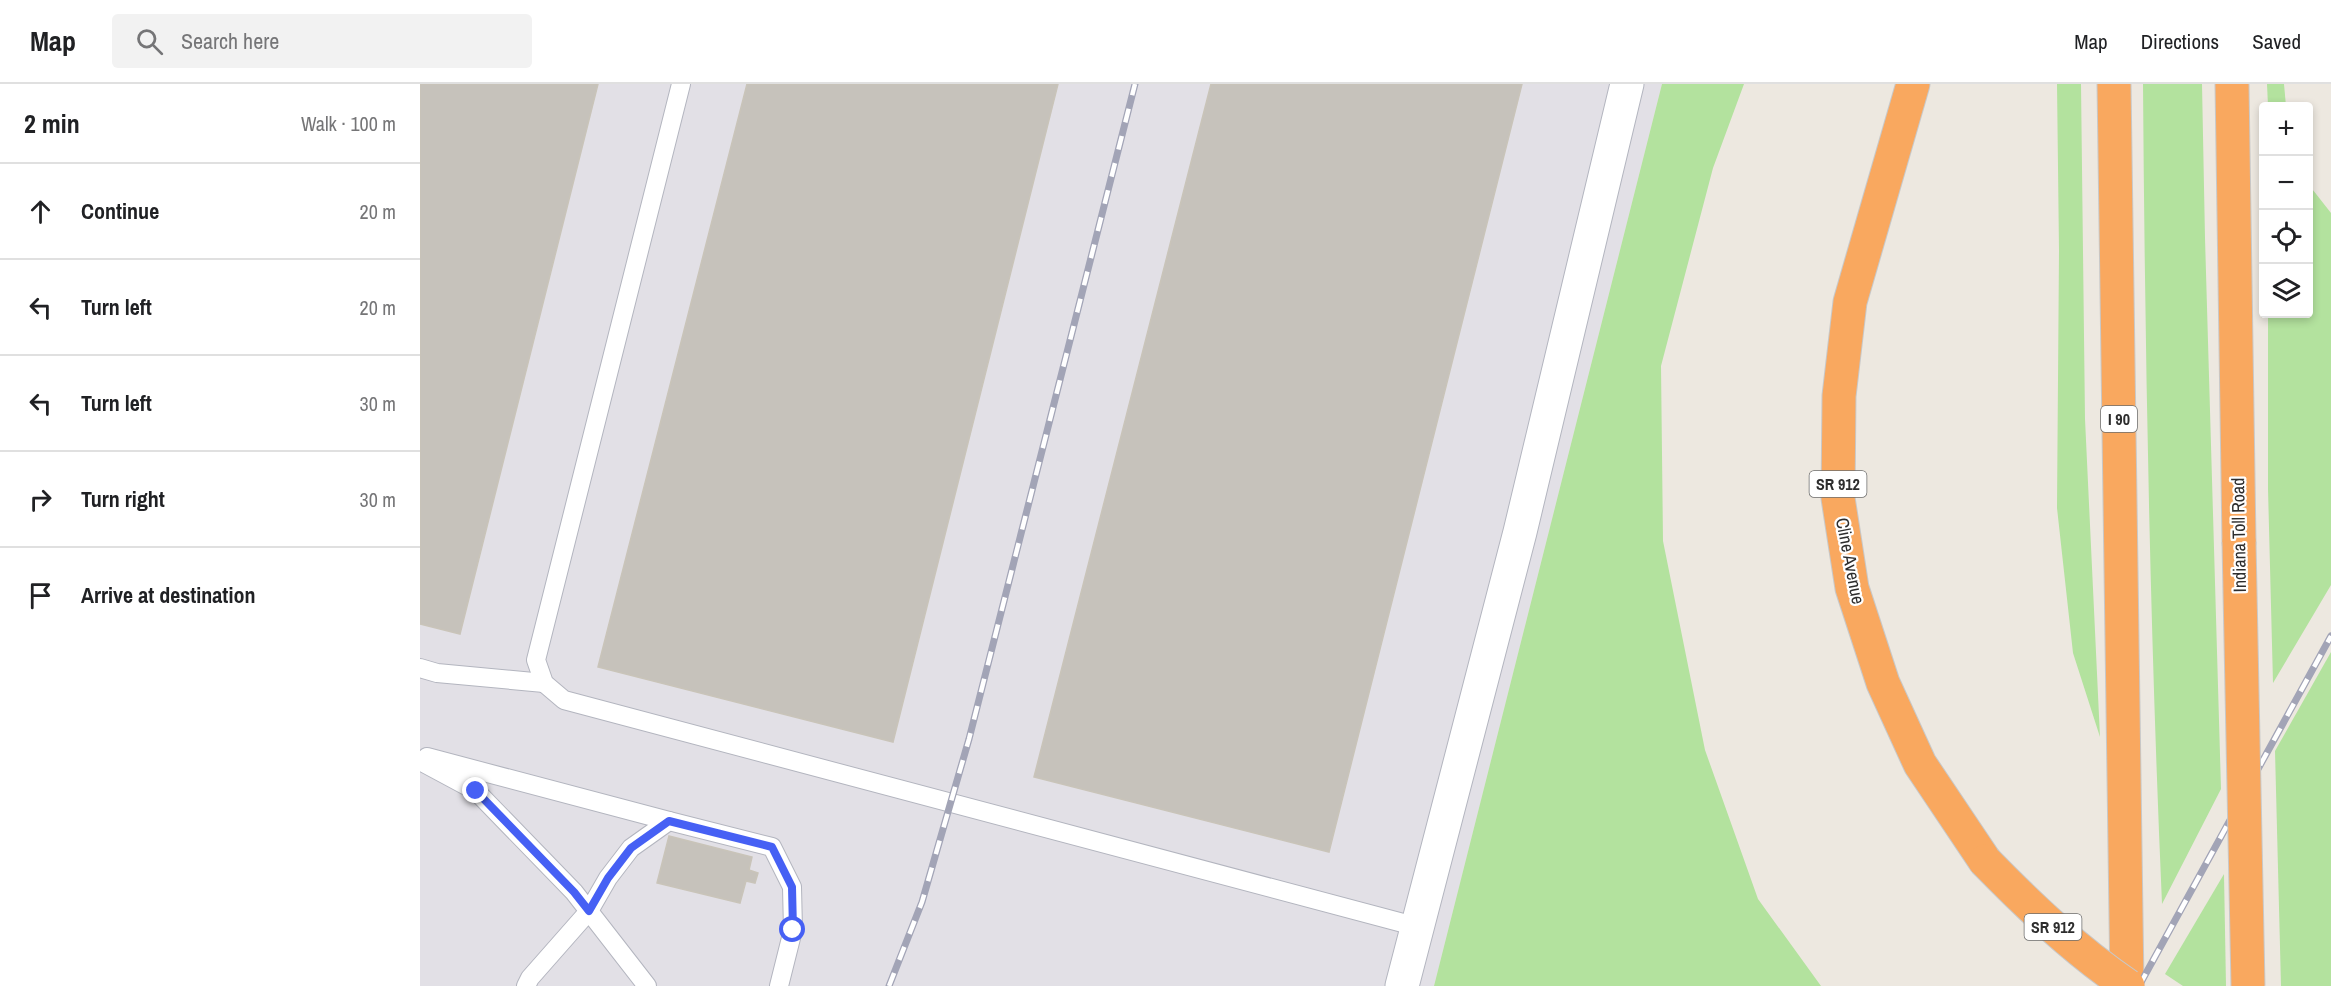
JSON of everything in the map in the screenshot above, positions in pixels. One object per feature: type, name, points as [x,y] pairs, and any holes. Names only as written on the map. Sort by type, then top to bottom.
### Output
[{"type":"highway","name":"Cline Avenue","points":[[1913,84],[1850,302],[1839,396],[1838,498],[1852,588],[1883,683],[1920,764],[1984,861],[2029,906],[2092,962],[2127,986]]},
{"type":"highway","name":"I 90","points":[[2114,84],[2127,986]]},
{"type":"highway","name":"Indiana Toll Road","points":[[2232,84],[2248,986]]},
{"type":"street","points":[[1402,986],[1520,532],[1628,84]]},
{"type":"lane","points":[[681,84],[536,660],[544,683],[564,700],[1418,927]]},
{"type":"lane","points":[[420,668],[437,673],[544,683]]},
{"type":"lane","points":[[420,755],[772,847],[792,887],[793,930],[779,986]]},
{"type":"lane","points":[[420,761],[476,791],[574,892],[647,986]]},
{"type":"lane","points":[[526,986],[530,978],[589,911],[608,878],[631,848],[669,821]]},
{"type":"shaded area","points":[[420,84],[1662,84],[1434,986],[420,986]]},
{"type":"green space","points":[[1662,84],[1744,84],[1713,168],[1661,366],[1663,541],[1705,750],[1758,899],[1821,986],[1434,986]]},
{"type":"green space","points":[[2057,84],[2081,84],[2085,419],[2100,737],[2073,653],[2057,508],[2059,251]]},
{"type":"green space","points":[[2143,84],[2202,84],[2221,789],[2162,904],[2149,494]]},
{"type":"green space","points":[[2267,84],[2284,84],[2286,102],[2268,102]]},
{"type":"green space","points":[[2313,190],[2331,213],[2331,585],[2273,683],[2268,489],[2268,318],[2313,318]]},
{"type":"green space","points":[[2331,652],[2331,986],[2281,986],[2275,751]]},
{"type":"green space","points":[[2224,874],[2226,986],[2183,986],[2165,974]]},
{"type":"building","points":[[420,84],[598,84],[460,634],[420,624]]},
{"type":"building","points":[[747,84],[1058,84],[893,742],[598,667]]},
{"type":"building","points":[[1211,84],[1522,84],[1329,852],[1034,777]]},
{"type":"building","points":[[669,836],[752,857],[749,870],[758,873],[755,883],[746,881],[740,903],[657,883]]},
{"type":"railway","points":[[889,986],[922,902],[969,739],[1135,84]]},
{"type":"railway","points":[[2139,986],[2331,636]]},
{"type":"route","points":[[476,791],[574,892],[589,911],[608,878],[631,848],[669,821],[772,847],[792,887],[793,930]]}]
